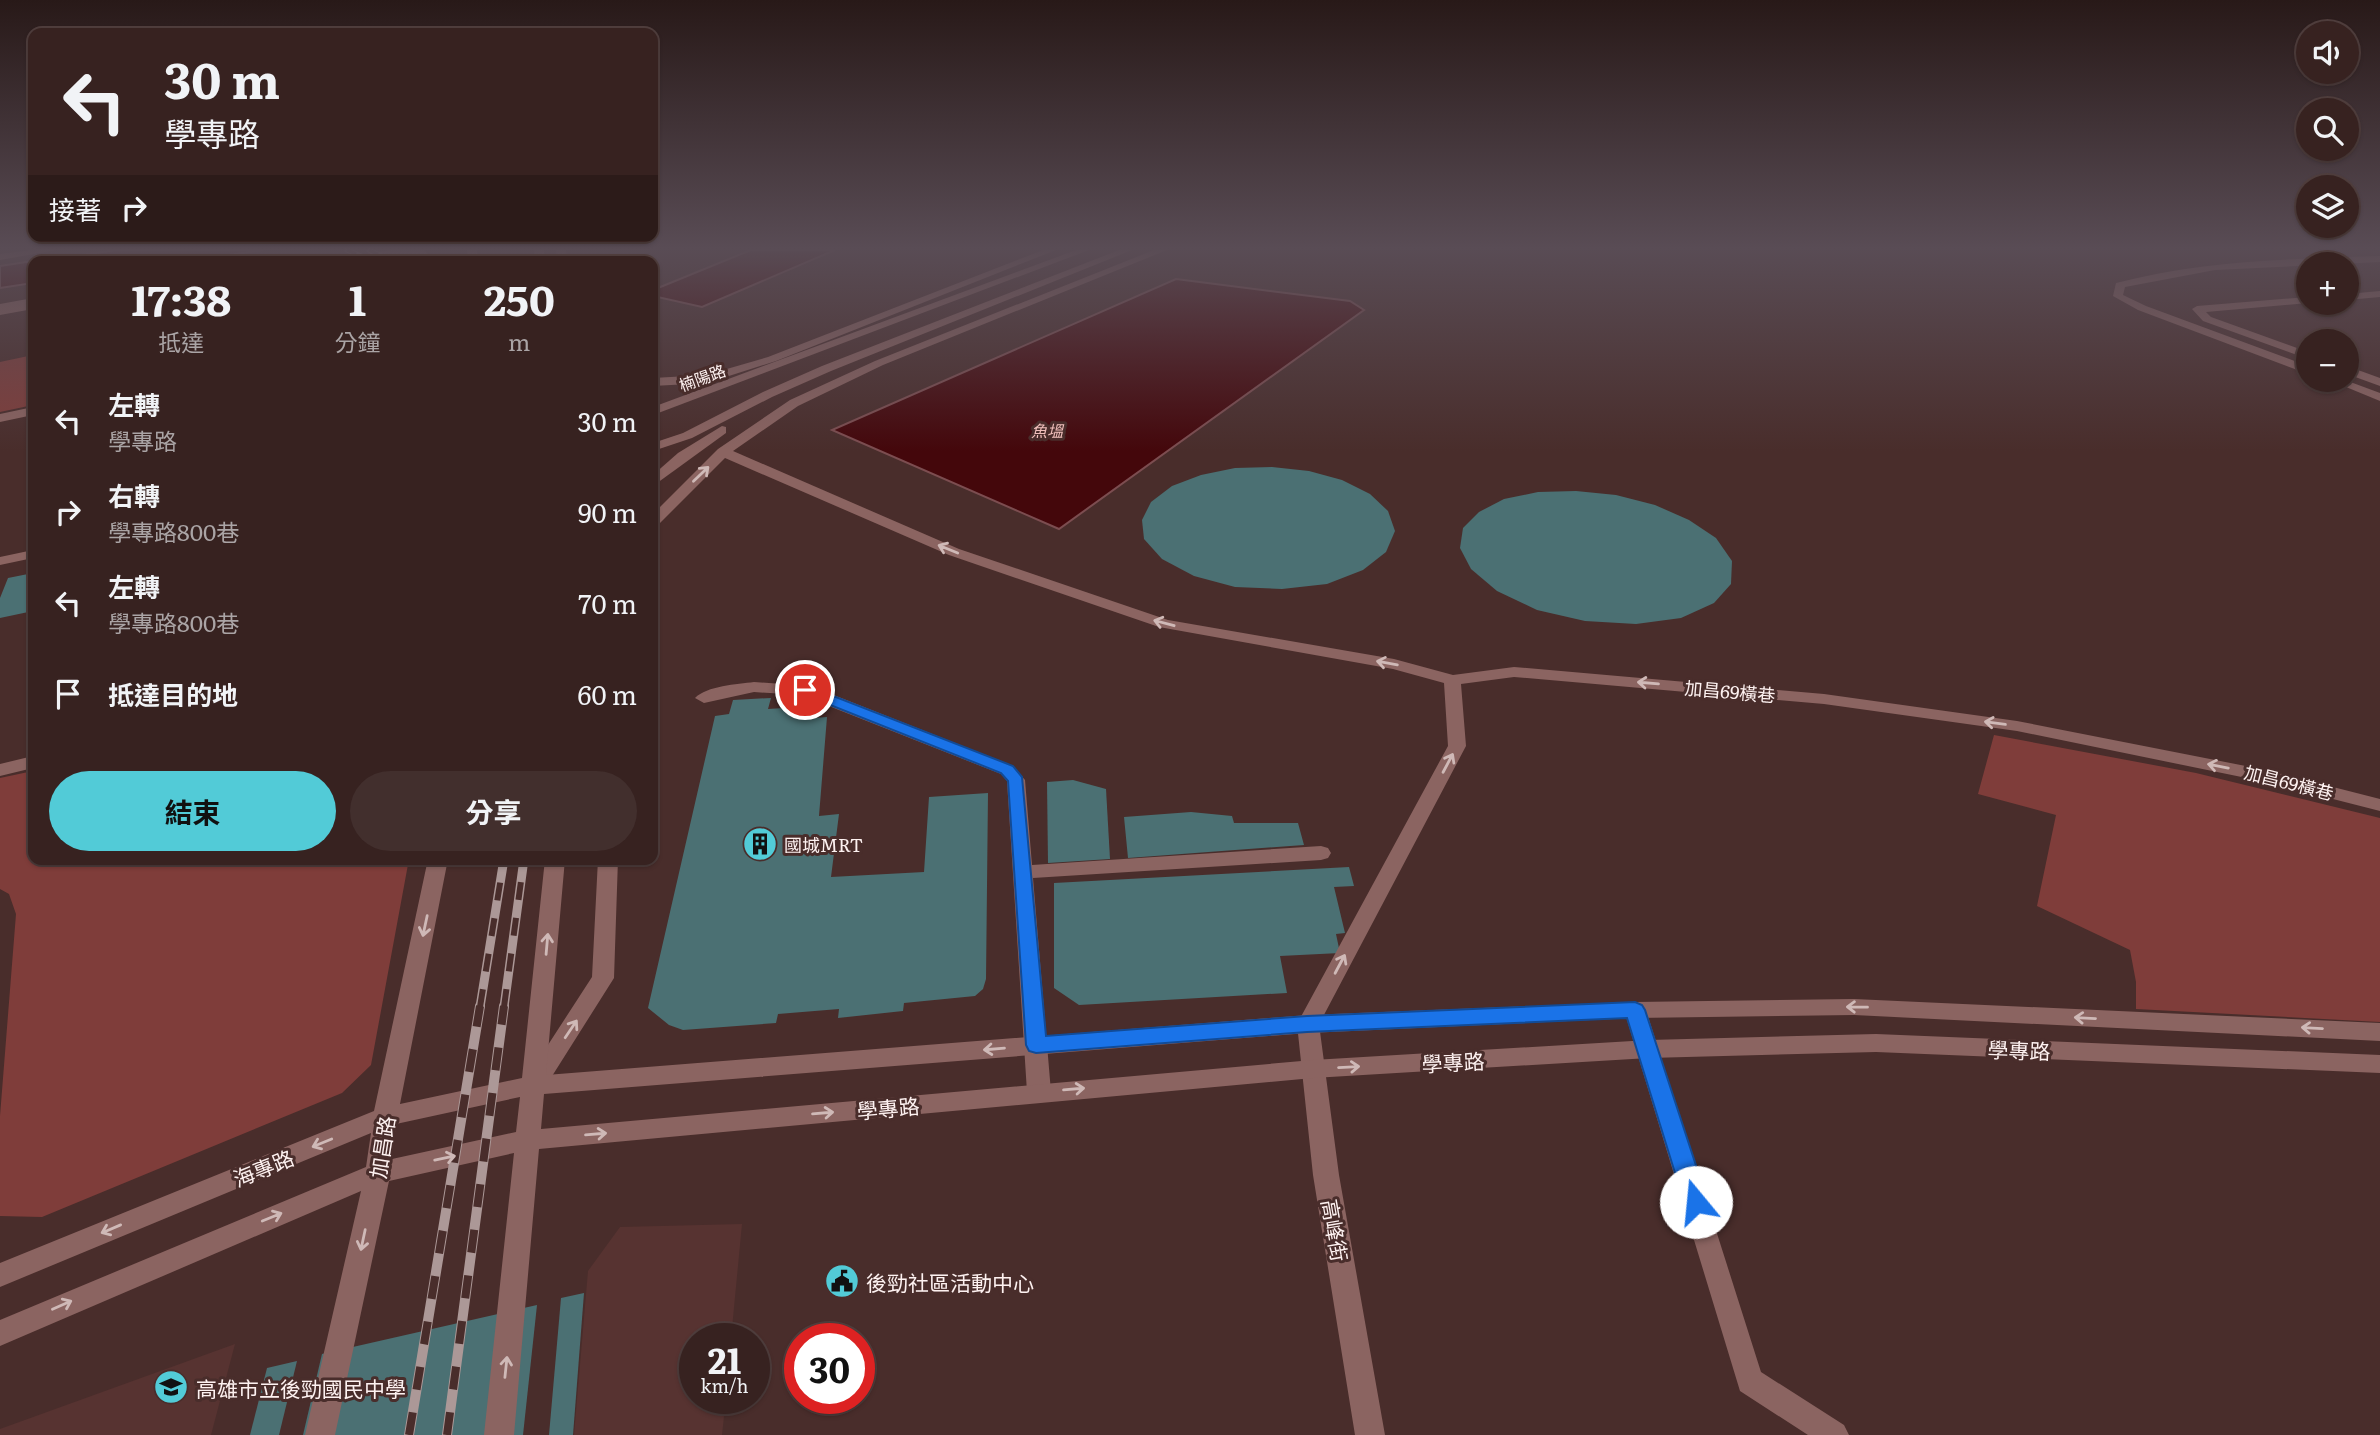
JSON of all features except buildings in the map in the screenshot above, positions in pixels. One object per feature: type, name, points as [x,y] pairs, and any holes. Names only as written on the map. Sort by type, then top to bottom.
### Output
[{"type":"street","points":[[707,379],[772,359],[880,317]]},
{"type":"street","name":"楠陽路","points":[[658,409],[907,317]]},
{"type":"street","points":[[658,445],[701,430],[780,388],[956,317]]},
{"type":"street","points":[[658,517],[723,452],[794,402],[879,363],[994,317]]},
{"type":"street","points":[[2165,317],[2296,366]]},
{"type":"street","points":[[2204,317],[2296,352]]},
{"type":"street","points":[[658,478],[683,456],[734,423],[779,396],[867,352]]},
{"type":"street","points":[[658,382],[758,373]]},
{"type":"street","points":[[2359,374],[2380,382]]},
{"type":"street","points":[[2359,389],[2380,397]]},
{"type":"street","points":[[0,418],[28,412]]},
{"type":"street","points":[[723,452],[954,552],[1165,624],[1394,664],[1454,680],[1451,692],[1459,730],[1457,746],[1307,1024]]},
{"type":"street","points":[[0,561],[28,555]]},
{"type":"street","name":"加昌69橫巷","points":[[1454,680],[1514,672],[1824,699],[2017,726],[2266,776],[2380,805]]},
{"type":"street","points":[[704,698],[747,685],[773,685],[805,690],[1007,770],[1016,780],[1039,1092]]},
{"type":"street","points":[[0,770],[28,763]]},
{"type":"street","points":[[1023,872],[1321,853]]},
{"type":"street","name":"加昌路","points":[[320,1435],[378,1173],[385,1117],[438,865]]},
{"type":"street","points":[[499,1435],[554,865]]},
{"type":"street","points":[[534,1085],[603,978],[607,865]]},
{"type":"street","name":"學專路","points":[[534,1085],[1307,1024],[1635,1010],[1854,1007],[2380,1032]]},
{"type":"street","points":[[1635,1010],[1751,1381],[1834,1435]]},
{"type":"street","name":"高峰街","points":[[1307,1024],[1326,1175],[1370,1435]]},
{"type":"street","name":"學專路","points":[[528,1140],[1313,1069],[1649,1049],[1876,1043],[2380,1065]]},
{"type":"street","name":"海專路","points":[[0,1275],[385,1117],[534,1085]]},
{"type":"street","points":[[0,1333],[378,1173],[528,1140]]},
{"type":"shaded area","points":[[28,356],[28,406],[0,412],[0,362]]},
{"type":"shaded area","points":[[1994,735],[2196,773],[2380,818],[2380,1022],[2136,1009],[2136,982],[2130,950],[2037,906],[2056,815],[1978,794]]},
{"type":"shaded area","points":[[28,772],[28,865],[408,865],[371,1065],[342,1093],[42,1217],[0,1216],[0,1116],[16,914],[9,894],[0,889],[0,778]]},
{"type":"shaded area","points":[[742,1224],[733,1323],[679,1323],[679,1414],[724,1414],[722,1435],[574,1435],[588,1271],[620,1227]]},
{"type":"shaded area","name":"高雄市立後勁國民中學","points":[[235,1344],[211,1435],[0,1435],[0,1429]]},
{"type":"water","name":"魚塭","points":[[1090,317],[1354,317],[1059,529],[832,430]]},
{"type":"railway","points":[[480,1007],[503,865]]},
{"type":"railway","points":[[504,1007],[523,865]]},
{"type":"railway","points":[[409,1435],[480,1006]]},
{"type":"railway","points":[[447,1435],[504,1006]]},
{"type":"place","name":"國城MRT","points":[[760,844]]},
{"type":"place","name":"後勁社區活動中心","points":[[842,1281]]},
{"type":"place","name":"高雄市立後勁國民中學","points":[[171,1387]]},
{"type":"route","points":[[805,690],[1007,770],[1016,780],[1036,1045],[1307,1024],[1635,1010],[1696,1202]]}]
